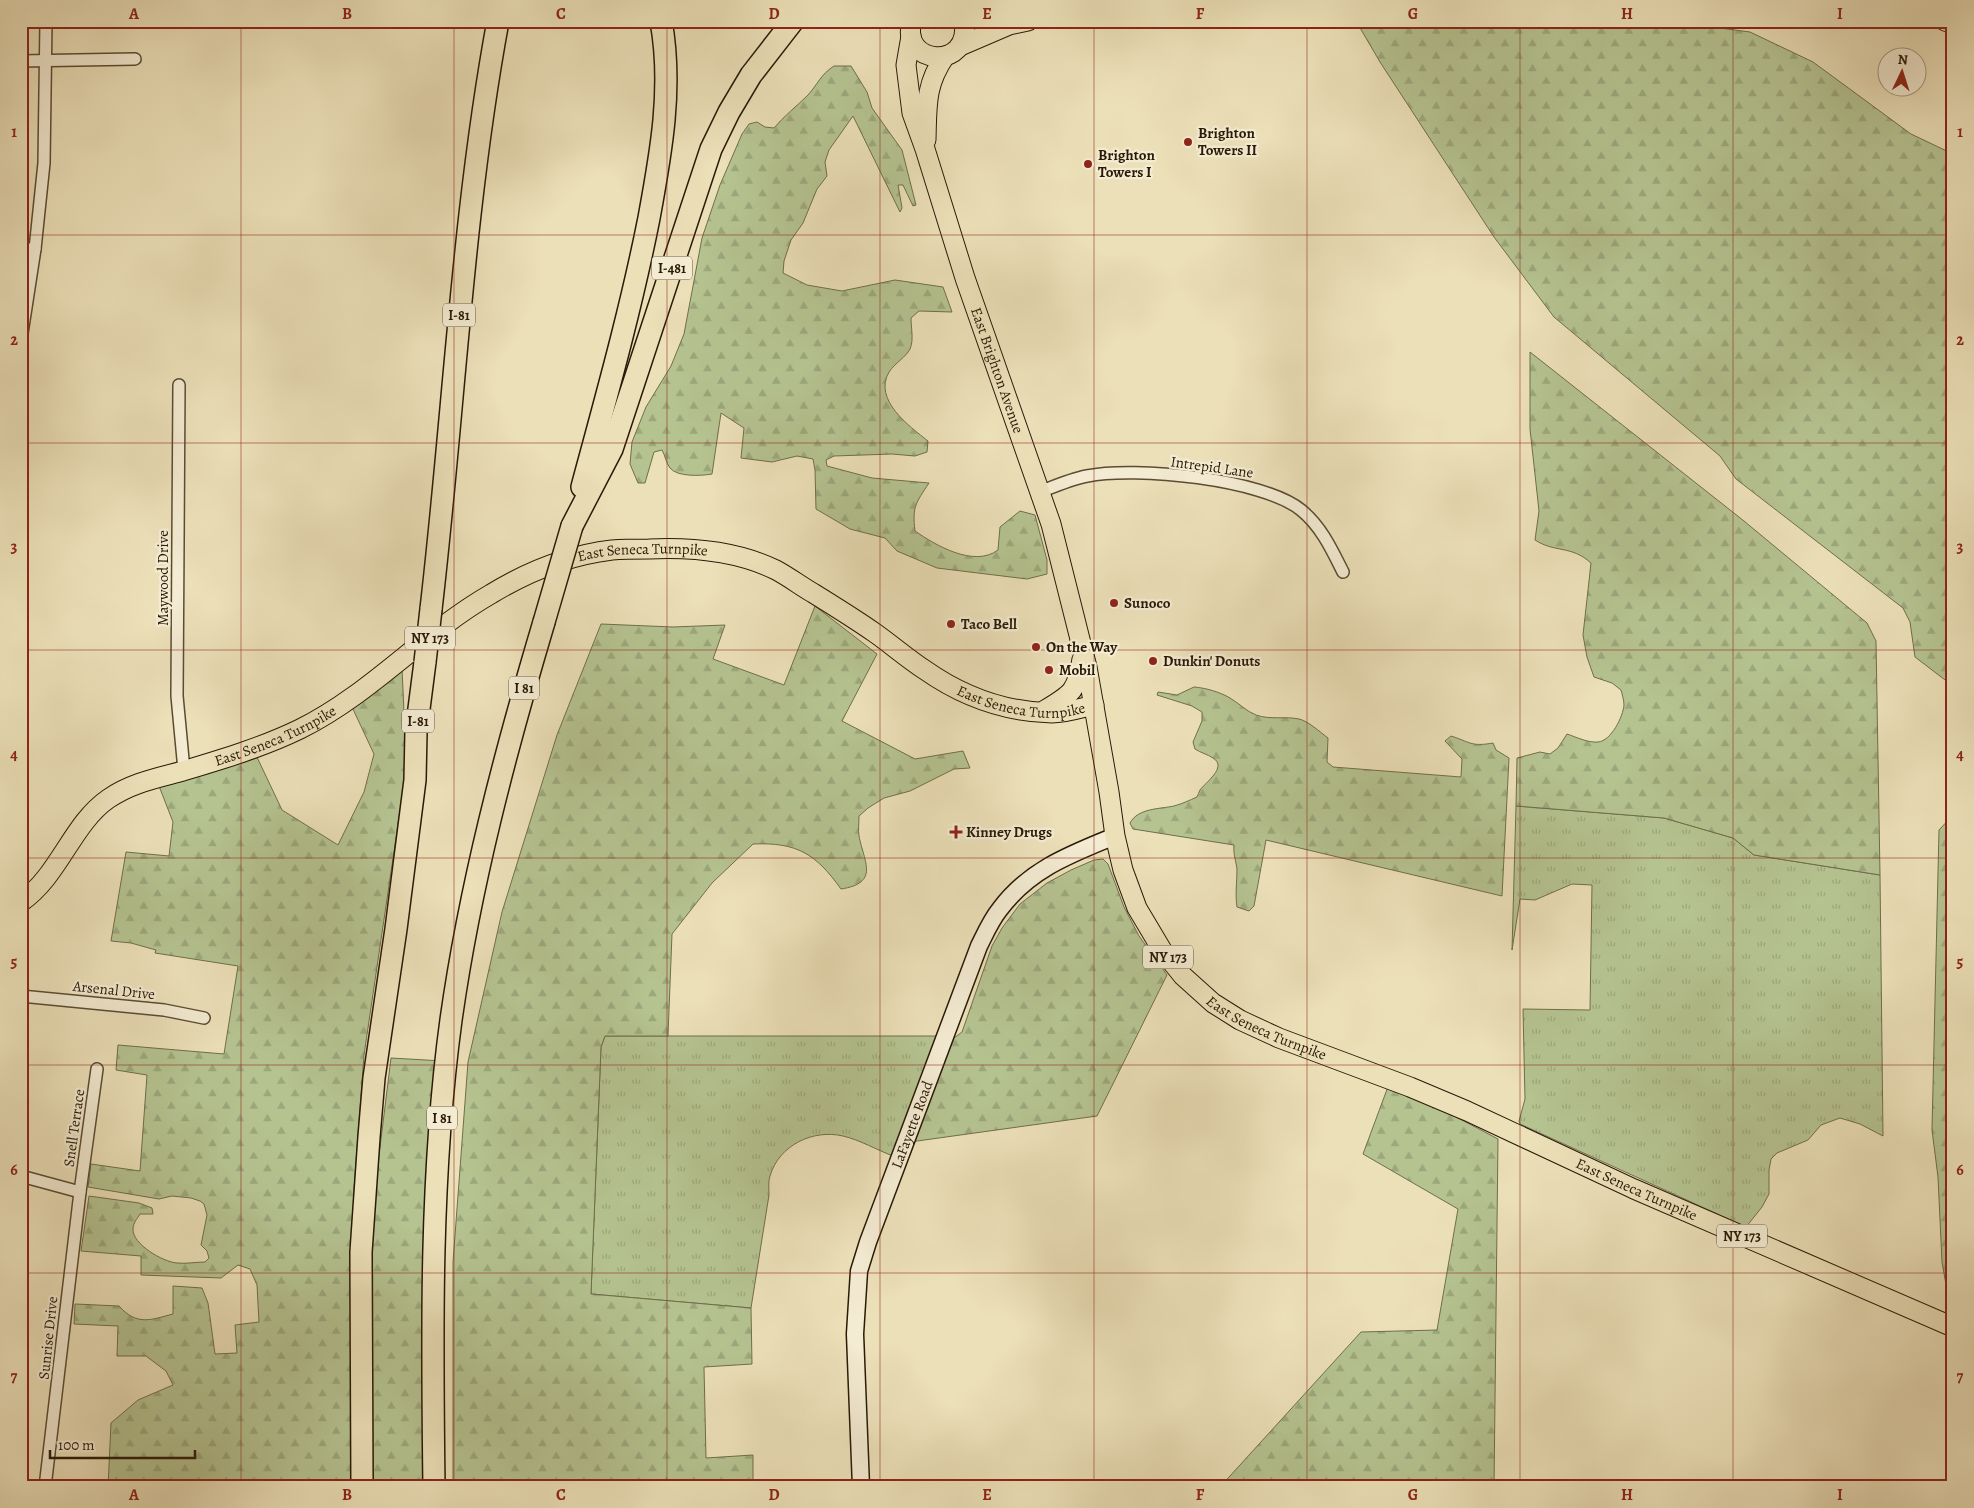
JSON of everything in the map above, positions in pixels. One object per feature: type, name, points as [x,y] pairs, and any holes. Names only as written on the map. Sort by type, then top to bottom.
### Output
[{"type":"highway","points":[[458,318],[459,237],[464,178],[487,21]]},
{"type":"highway","name":"I-81","points":[[362,1487],[361,1252],[368,1137],[374,1078],[415,780],[416,732],[431,609],[458,318],[480,121],[498,21]]},
{"type":"highway","name":"I-481","points":[[572,526],[612,449],[712,150],[729,112],[751,75],[793,21]]},
{"type":"highway","name":"I 81","points":[[434,1487],[434,1249],[443,1095],[451,1021],[482,847],[505,755],[572,526],[637,276],[660,160],[664,124],[666,59],[661,22]]},
{"type":"main road","points":[[925,148],[929,87],[936,69],[964,39],[964,21]]},
{"type":"main road","points":[[981,21],[1010,26]]},
{"type":"main road","points":[[911,29],[914,45],[920,51],[937,57],[1010,26],[1028,21]]},
{"type":"main road","points":[[1945,21],[1953,24]]},
{"type":"main road","name":"East Brighton Avenue","points":[[911,29],[906,65],[912,113],[925,148],[965,278],[1051,524],[1083,651],[1094,705]]},
{"type":"main road","name":"East Seneca Turnpike","points":[[21,902],[43,881],[88,817],[105,801],[122,790],[147,780],[253,749],[300,729],[343,705],[378,680],[443,627],[488,595],[503,587],[557,563],[611,550],[660,548],[693,550],[741,557],[776,571],[835,606],[878,634],[941,681],[980,700],[1012,708],[1042,712],[1058,712],[1094,705],[1115,836],[1130,893],[1147,927],[1162,950],[1183,976],[1207,998],[1240,1020],[1279,1038],[1459,1107],[1634,1189],[1953,1327]]},
{"type":"main road","points":[[1042,712],[1073,691],[1078,680],[1083,651]]},
{"type":"street","points":[[21,340],[36,250],[44,163],[46,21]]},
{"type":"street","points":[[21,60],[135,59]]},
{"type":"street","points":[[21,249],[36,250]]},
{"type":"street","name":"Maywood Drive","points":[[179,385],[177,696],[184,770]]},
{"type":"street","name":"Intrepid Lane","points":[[1040,492],[1087,476],[1115,472],[1166,474],[1257,488],[1288,500],[1312,519],[1343,572]]},
{"type":"street","name":"LaFayette Road","points":[[861,1487],[855,1334],[859,1271],[868,1242],[976,954],[999,909],[1023,884],[1041,870],[1062,858],[1115,836]]},
{"type":"street","name":"Arsenal Drive","points":[[21,996],[164,1010],[204,1018]]},
{"type":"street","name":"Snell Terrace","points":[[80,1192],[96,1069]]},
{"type":"street","points":[[21,1176],[80,1192]]},
{"type":"street","name":"Sunrise Drive","points":[[46,1487],[80,1192]]},
{"type":"green space","points":[[1356,21],[1667,21],[1750,32],[1813,62],[1911,134],[1953,154],[1953,686],[1915,657],[1910,622],[1903,608],[1736,479],[1720,456],[1554,317],[1494,237],[1380,62]]},
{"type":"green space","points":[[834,66],[851,66],[867,92],[872,108],[902,150],[916,205],[913,206],[903,185],[898,185],[902,208],[900,212],[853,116],[829,150],[825,162],[827,176],[817,189],[803,223],[791,240],[784,261],[783,273],[807,285],[842,291],[895,280],[943,287],[952,312],[919,311],[911,318],[912,338],[910,349],[889,372],[885,382],[889,402],[903,420],[928,441],[927,452],[915,456],[892,454],[834,456],[826,460],[827,466],[872,478],[929,483],[916,505],[914,516],[915,531],[944,548],[966,556],[978,557],[998,550],[1000,527],[1020,511],[1035,515],[1047,560],[1047,574],[1027,579],[937,568],[897,551],[885,538],[850,529],[816,509],[813,459],[797,456],[772,462],[741,458],[744,428],[721,413],[712,474],[690,475],[673,471],[662,450],[654,452],[645,483],[638,483],[630,464],[632,442],[646,407],[671,366],[684,334],[702,238],[720,185],[742,134],[749,124],[757,122],[765,127],[774,128],[808,95],[822,76]]},
{"type":"green space","points":[[1530,352],[1744,521],[1867,623],[1876,641],[1880,875],[1754,855],[1733,838],[1664,818],[1516,806],[1517,758],[1540,752],[1550,754],[1558,748],[1567,734],[1590,742],[1603,741],[1616,728],[1624,705],[1621,690],[1612,683],[1594,677],[1587,657],[1583,635],[1591,563],[1584,557],[1570,551],[1549,547],[1535,540],[1539,511],[1530,429]]},
{"type":"green space","points":[[815,606],[877,654],[842,721],[915,759],[963,751],[970,768],[954,769],[910,791],[884,798],[859,816],[859,836],[866,870],[861,882],[853,886],[841,889],[814,859],[794,848],[782,845],[753,844],[712,883],[672,934],[668,1036],[605,1036],[601,1047],[591,1294],[751,1308],[752,1364],[704,1367],[706,1458],[753,1455],[753,1487],[453,1487],[453,1262],[468,1062],[502,912],[557,735],[601,624],[673,627],[725,625],[713,659],[784,685]]},
{"type":"green space","points":[[402,668],[404,713],[414,716],[364,1055],[354,1189],[351,1487],[108,1487],[111,1423],[138,1400],[173,1385],[166,1371],[146,1356],[117,1356],[118,1326],[74,1324],[75,1304],[119,1306],[132,1317],[144,1320],[173,1314],[173,1286],[202,1288],[208,1303],[215,1354],[237,1353],[235,1325],[259,1322],[257,1285],[250,1269],[238,1265],[221,1278],[141,1275],[141,1256],[81,1251],[89,1196],[139,1203],[152,1208],[153,1214],[140,1214],[134,1223],[133,1229],[137,1240],[157,1256],[171,1262],[180,1263],[205,1262],[209,1258],[207,1251],[201,1245],[207,1215],[204,1204],[200,1201],[172,1196],[159,1199],[88,1187],[91,1164],[140,1171],[147,1075],[116,1070],[118,1045],[224,1054],[238,966],[155,953],[156,950],[131,943],[111,941],[126,852],[169,856],[173,822],[159,786],[256,755],[282,810],[338,845],[364,792],[374,754],[352,707]]},
{"type":"green space","points":[[1194,687],[1222,694],[1256,715],[1294,718],[1306,722],[1328,738],[1327,762],[1333,767],[1461,777],[1462,759],[1445,741],[1451,736],[1475,744],[1493,743],[1496,750],[1509,758],[1502,896],[1266,840],[1254,906],[1249,911],[1237,907],[1237,869],[1234,845],[1133,829],[1130,823],[1138,814],[1174,806],[1197,797],[1200,790],[1217,770],[1217,762],[1195,749],[1193,742],[1202,721],[1202,712],[1192,706],[1157,695],[1158,692],[1177,695]]},
{"type":"green space","points":[[1516,806],[1664,818],[1733,838],[1754,855],[1880,875],[1883,1136],[1860,1124],[1840,1118],[1821,1125],[1808,1140],[1777,1153],[1771,1159],[1769,1194],[1762,1207],[1746,1227],[1520,1124],[1519,1121],[1525,1099],[1523,1009],[1590,1010],[1592,885],[1572,884],[1535,900],[1520,899],[1512,950]]},
{"type":"green space","points":[[1953,815],[1953,1297],[1948,1296],[1942,1262],[1938,1177],[1932,1130],[1939,830]]},
{"type":"green space","points":[[1103,859],[1108,864],[1124,907],[1139,936],[1167,975],[1097,1116],[910,1142],[950,1041],[962,1032],[992,946],[1002,928],[1020,904],[1047,883],[1094,860]]},
{"type":"green space","points":[[605,1036],[937,1036],[893,1156],[849,1138],[832,1134],[809,1137],[799,1142],[789,1148],[774,1165],[769,1180],[769,1195],[751,1308],[591,1294],[601,1047]]},
{"type":"green space","points":[[391,1058],[443,1061],[425,1487],[372,1487],[371,1286],[375,1188]]},
{"type":"green space","points":[[1389,1084],[1498,1139],[1494,1487],[1220,1487],[1361,1332],[1437,1330],[1458,1209],[1363,1154]]},
{"type":"place","name":"Brighton Towers II","points":[[1188,142]]},
{"type":"place","name":"Brighton Towers I","points":[[1088,164]]},
{"type":"place","name":"Sunoco","points":[[1114,603]]},
{"type":"place","name":"Taco Bell","points":[[951,624]]},
{"type":"place","name":"On the Way","points":[[1036,647]]},
{"type":"place","name":"Dunkin' Donuts","points":[[1153,661]]},
{"type":"place","name":"Mobil","points":[[1049,670]]},
{"type":"place","name":"Kinney Drugs","points":[[956,832]]}]
